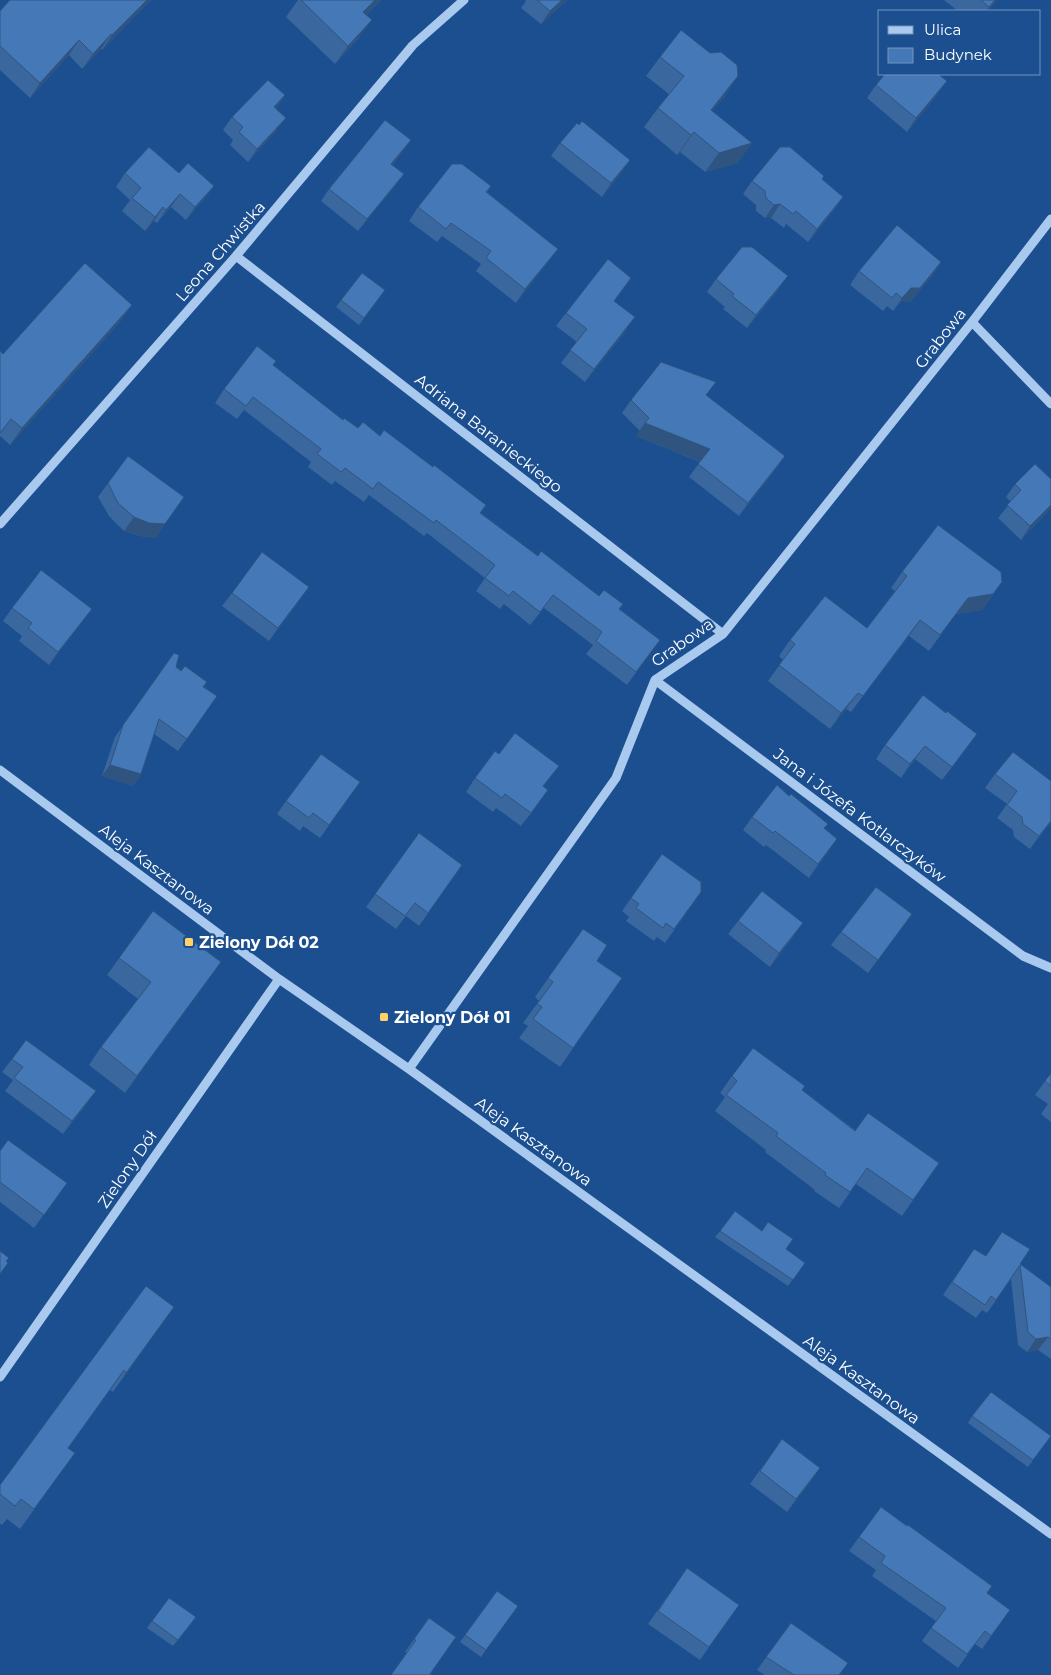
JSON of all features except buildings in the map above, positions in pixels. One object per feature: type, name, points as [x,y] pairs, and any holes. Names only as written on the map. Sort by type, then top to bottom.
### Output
[{"type":"street","name":"Leona Chwistka","points":[[0,524],[236,256],[413,46],[464,0]]},
{"type":"street","name":"Grabowa","points":[[409,1069],[616,778],[655,680],[723,634],[972,322],[1051,219]]},
{"type":"street","name":"Adriana Baranieckiego","points":[[236,256],[723,634]]},
{"type":"street","points":[[972,322],[1051,404]]},
{"type":"street","name":"Jana i Józefa Kotlarczyków","points":[[655,680],[1023,956],[1051,968]]},
{"type":"street","name":"Aleja Kasztanowa","points":[[0,770],[280,979],[409,1069],[1051,1534]]},
{"type":"street","name":"Zielony Dół","points":[[0,1377],[280,979]]},
{"type":"place","name":"Zielony Dół 02","points":[[189,942]]},
{"type":"place","name":"Zielony Dół 01","points":[[384,1017]]}]
